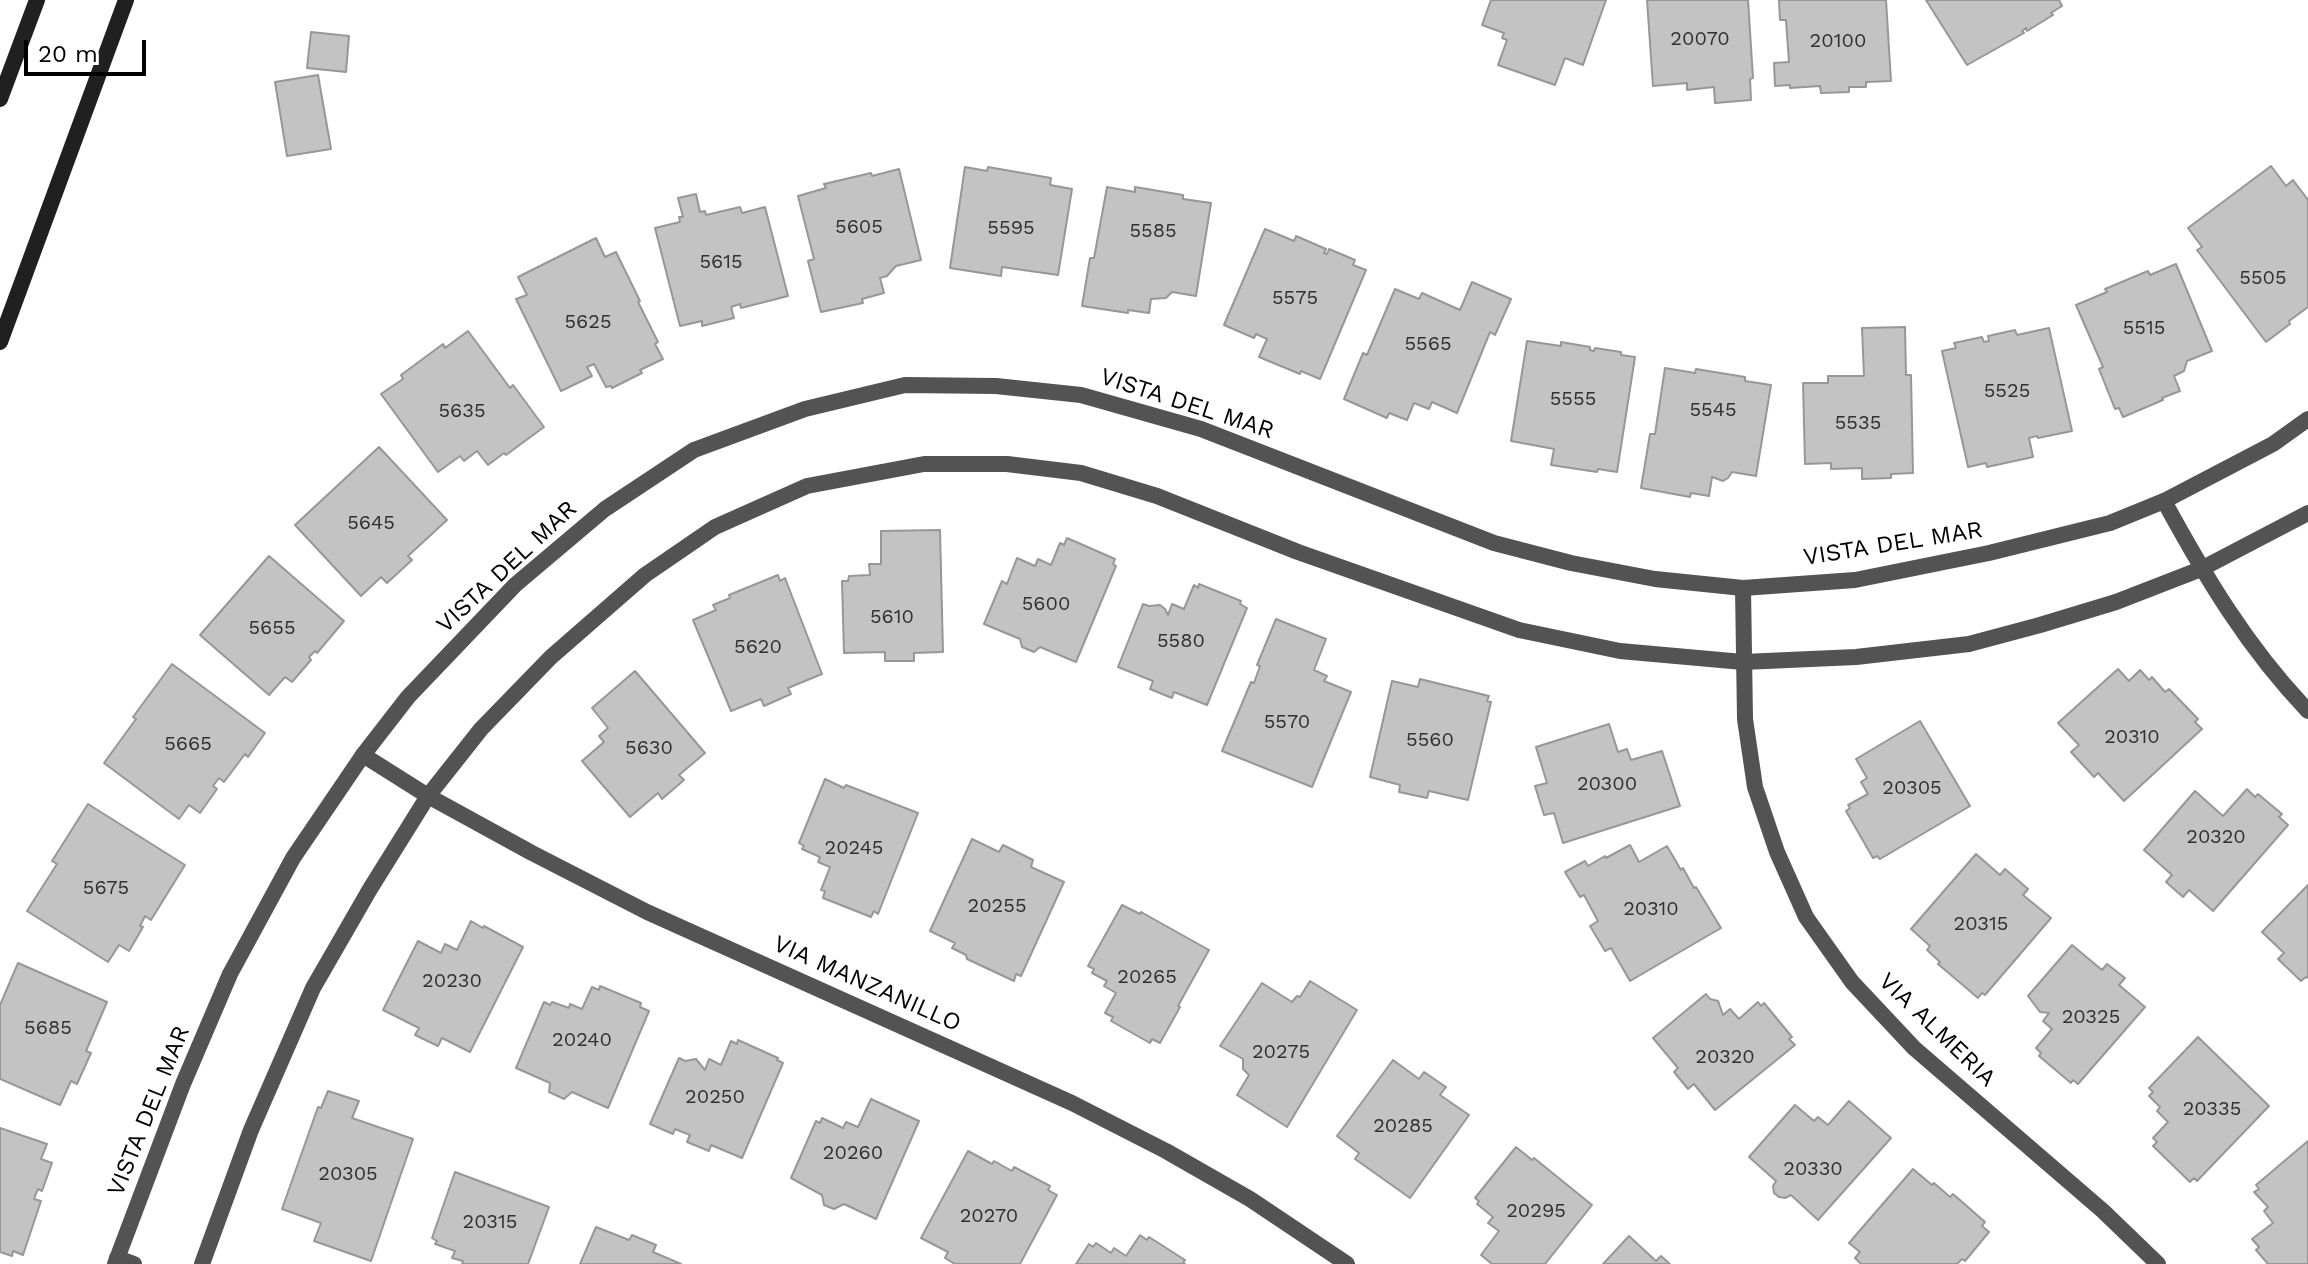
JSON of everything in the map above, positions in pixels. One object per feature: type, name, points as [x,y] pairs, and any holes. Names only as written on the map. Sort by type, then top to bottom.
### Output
[{"type":"main road","points":[[0,99],[37,0]]},
{"type":"main road","points":[[0,342],[126,0]]},
{"type":"street","name":"VISTA DEL MAR","points":[[116,1261],[183,1084],[230,974],[293,858],[363,755],[408,697],[515,585],[605,509],[694,450],[805,409],[905,385],[996,386],[1081,395],[1201,429],[1494,543],[1571,563],[1655,579],[1743,588],[1855,580],[1989,553],[2110,523],[2164,501],[2273,444],[2308,419]]},
{"type":"street","points":[[202,1264],[251,1130],[313,988],[428,796],[481,729],[551,657],[645,575],[715,527],[807,486],[924,464],[1007,464],[1081,473],[1157,496],[1298,552],[1519,630],[1620,651],[1743,662],[1856,657],[1969,644],[2116,602],[2201,569],[2308,513]]},
{"type":"street","points":[[2164,501],[2201,569],[2239,626],[2308,711]]},
{"type":"street","name":"VIA ALMERIA","points":[[1743,588],[1745,719],[1755,787],[1777,852],[1806,917],[1852,982],[1914,1048],[2103,1211],[2158,1264]]},
{"type":"street","name":"VIA MANZANILLO","points":[[363,755],[428,796],[647,912],[1113,1124],[1250,1199],[1347,1264]]},
{"type":"street","points":[[116,1261],[134,1264]]},
{"type":"building","points":[[1491,0],[1606,0],[1583,65],[1565,58],[1555,85],[1498,65],[1507,40],[1502,38],[1504,33],[1482,25]]},
{"type":"building","points":[[1647,0],[1748,0],[1753,78],[1750,79],[1751,100],[1715,103],[1714,87],[1687,90],[1687,83],[1653,86]]},
{"type":"building","points":[[1779,0],[1886,0],[1891,81],[1866,82],[1866,87],[1849,87],[1849,92],[1821,93],[1820,86],[1775,86],[1774,63],[1789,62],[1786,20],[1780,20]]},
{"type":"building","points":[[1926,0],[2059,0],[2062,6],[2051,13],[2053,15],[1967,65]]},
{"type":"building","points":[[311,32],[349,36],[346,72],[307,68]]},
{"type":"building","points":[[318,75],[331,149],[287,156],[275,82]]},
{"type":"building","points":[[2271,166],[2286,186],[2293,180],[2308,200],[2308,307],[2266,342],[2197,250],[2202,247],[2188,228]]},
{"type":"building","points":[[965,167],[987,171],[988,167],[1051,178],[1050,185],[1072,189],[1058,275],[1002,267],[1001,276],[950,268]]},
{"type":"building","points":[[899,169],[921,260],[896,266],[887,276],[880,278],[884,293],[862,299],[863,303],[821,312],[808,261],[814,259],[798,196],[826,188],[824,184]]},
{"type":"building","points":[[1107,187],[1135,192],[1135,187],[1211,203],[1196,296],[1172,292],[1166,298],[1151,299],[1149,313],[1082,306]]},
{"type":"building","points":[[696,194],[700,212],[705,211],[706,215],[740,207],[742,213],[765,207],[788,296],[741,308],[740,304],[731,307],[734,318],[702,326],[702,321],[680,326],[655,228],[680,222],[679,217],[683,217],[678,198]]},
{"type":"building","points":[[1265,229],[1294,241],[1296,236],[1326,249],[1324,253],[1327,254],[1329,249],[1355,260],[1353,265],[1366,270],[1320,379],[1259,357],[1267,339],[1256,334],[1254,338],[1224,325]]},
{"type":"building","points":[[596,238],[605,257],[616,252],[663,359],[612,388],[606,387],[594,364],[587,367],[592,376],[561,391],[516,299],[527,295],[518,277]]},
{"type":"building","points":[[2176,264],[2212,351],[2187,361],[2184,371],[2174,376],[2180,391],[2123,417],[2119,408],[2115,409],[2099,369],[2103,367],[2076,305],[2148,271],[2150,275]]},
{"type":"building","points":[[1472,282],[1511,299],[1495,335],[1490,332],[1457,413],[1432,402],[1429,409],[1414,403],[1407,420],[1389,413],[1387,418],[1344,399],[1395,289],[1419,299],[1422,293],[1460,310]]},
{"type":"building","points":[[1905,327],[1906,375],[1911,375],[1913,473],[1862,479],[1862,468],[1831,469],[1831,463],[1805,464],[1803,383],[1828,383],[1828,376],[1864,376],[1862,328]]},
{"type":"building","points":[[2049,328],[2072,431],[2029,438],[2033,457],[1987,467],[1986,463],[1968,467],[1942,351],[1956,348],[1954,343],[1982,337],[1984,342],[1989,341],[1988,336],[2015,330],[2017,335]]},
{"type":"building","points":[[468,331],[510,388],[513,385],[544,427],[488,465],[477,451],[464,461],[460,456],[438,472],[381,394],[443,344],[445,348]]},
{"type":"building","points":[[1527,341],[1561,346],[1561,342],[1635,357],[1617,472],[1551,465],[1554,449],[1511,441]]},
{"type":"building","points":[[1665,368],[1695,373],[1696,369],[1771,385],[1756,476],[1732,472],[1723,481],[1712,477],[1709,496],[1691,493],[1690,497],[1641,488],[1650,434],[1655,434]]},
{"type":"building","points":[[379,447],[447,520],[408,556],[412,560],[387,583],[381,577],[361,596],[295,525]]},
{"type":"building","points":[[940,530],[943,652],[914,653],[914,661],[885,661],[885,652],[844,653],[842,581],[848,581],[849,576],[870,575],[869,564],[881,564],[881,531]]},
{"type":"building","points":[[1067,538],[1115,559],[1113,564],[1116,566],[1076,662],[1040,647],[1034,652],[1022,647],[1020,639],[984,624],[1002,581],[1007,584],[1017,558],[1035,566],[1038,559],[1051,565],[1060,543],[1064,545]]},
{"type":"building","points":[[269,556],[344,621],[317,653],[315,651],[309,657],[311,660],[292,682],[285,677],[269,695],[200,635]]},
{"type":"building","points":[[778,575],[780,581],[785,578],[822,674],[788,688],[791,694],[764,706],[761,699],[731,711],[693,620],[716,610],[713,605],[730,598],[729,595]]},
{"type":"building","points":[[1199,584],[1241,601],[1240,604],[1247,608],[1207,705],[1174,692],[1172,698],[1150,689],[1153,681],[1118,667],[1143,604],[1160,605],[1168,615],[1172,604],[1184,609],[1194,585],[1198,588]]},
{"type":"building","points":[[1276,619],[1326,639],[1314,670],[1327,676],[1324,681],[1351,692],[1312,787],[1222,751],[1251,682],[1254,683],[1260,666],[1257,665]]},
{"type":"building","points":[[172,664],[265,733],[224,782],[219,778],[213,786],[217,789],[200,813],[189,805],[179,819],[104,763]]},
{"type":"building","points":[[2118,669],[2129,681],[2140,670],[2149,680],[2152,677],[2165,692],[2169,689],[2198,719],[2195,722],[2202,729],[2124,801],[2098,773],[2094,777],[2071,752],[2079,745],[2058,723]]},
{"type":"building","points":[[635,671],[705,753],[679,775],[684,780],[662,799],[658,793],[630,817],[582,761],[604,742],[599,736],[608,728],[592,708]]},
{"type":"building","points":[[1420,679],[1489,696],[1487,701],[1491,702],[1468,800],[1429,791],[1427,798],[1399,792],[1400,785],[1370,777],[1392,681],[1418,687]]},
{"type":"building","points":[[1920,721],[1970,806],[1880,859],[1877,856],[1873,858],[1846,811],[1850,808],[1848,805],[1868,794],[1861,782],[1867,778],[1856,759]]},
{"type":"building","points":[[1609,724],[1618,752],[1627,749],[1631,760],[1662,751],[1680,806],[1563,843],[1554,813],[1544,815],[1535,786],[1547,783],[1536,747]]},
{"type":"building","points":[[825,779],[918,813],[878,914],[874,911],[871,917],[823,898],[825,891],[821,890],[830,867],[818,862],[820,857],[802,849],[804,846],[799,843]]},
{"type":"building","points":[[2247,789],[2282,814],[2279,817],[2288,825],[2213,911],[2189,890],[2183,897],[2166,882],[2172,875],[2144,850],[2195,791],[2223,816]]},
{"type":"building","points":[[88,804],[185,865],[151,920],[145,916],[140,926],[143,927],[129,951],[119,945],[108,962],[27,911],[57,864],[52,861]]},
{"type":"building","points":[[972,839],[999,852],[1003,845],[1033,860],[1031,867],[1064,882],[1021,976],[1016,974],[1014,981],[967,959],[966,955],[952,948],[955,943],[930,931]]},
{"type":"building","points":[[1630,845],[1639,862],[1667,846],[1721,928],[1630,981],[1611,948],[1605,951],[1590,926],[1598,921],[1584,895],[1580,897],[1565,872],[1585,861],[1588,866]]},
{"type":"building","points":[[1976,854],[2000,875],[2005,869],[2028,889],[2023,895],[2051,918],[1985,995],[1982,993],[1978,998],[1938,964],[1940,962],[1927,950],[1930,946],[1911,929]]},
{"type":"building","points":[[2308,885],[2308,978],[2301,981],[2278,959],[2284,953],[2262,932]]},
{"type":"building","points":[[1122,905],[1141,912],[1209,950],[1160,1043],[1152,1039],[1150,1043],[1111,1021],[1113,1017],[1105,1013],[1116,993],[1104,986],[1107,981],[1092,973],[1094,969],[1088,966]]},
{"type":"building","points":[[471,921],[523,947],[470,1052],[442,1038],[438,1046],[415,1035],[419,1028],[383,1010],[418,941],[441,953],[445,944],[457,950]]},
{"type":"building","points":[[2072,945],[2102,970],[2107,964],[2125,978],[2119,985],[2145,1007],[2078,1084],[2073,1080],[2071,1083],[2039,1056],[2041,1053],[2036,1048],[2052,1029],[2043,1021],[2049,1013],[2040,1012],[2028,996]]},
{"type":"building","points":[[18,963],[107,1002],[86,1051],[91,1053],[77,1084],[71,1081],[60,1105],[0,1079],[0,1005]]},
{"type":"building","points":[[1310,981],[1357,1010],[1287,1127],[1237,1095],[1249,1075],[1243,1069],[1243,1059],[1220,1046],[1262,983],[1292,1002],[1297,996],[1300,997]]},
{"type":"building","points":[[600,986],[641,1003],[640,1007],[649,1011],[608,1108],[572,1092],[564,1099],[549,1092],[550,1083],[516,1068],[544,1002],[569,1008],[570,1004],[582,1009],[592,987],[599,990]]},
{"type":"building","points":[[1706,994],[1718,1001],[1723,1015],[1730,1009],[1739,1019],[1758,1002],[1761,1006],[1764,1003],[1795,1045],[1715,1110],[1694,1084],[1688,1089],[1674,1072],[1678,1068],[1653,1038]]},
{"type":"building","points":[[2198,1037],[2269,1106],[2197,1181],[2194,1178],[2190,1182],[2153,1146],[2157,1142],[2153,1138],[2168,1122],[2157,1111],[2160,1107],[2149,1096],[2153,1092],[2149,1088]]},
{"type":"building","points":[[738,1040],[783,1063],[742,1158],[711,1145],[709,1151],[687,1142],[690,1135],[675,1129],[673,1134],[650,1124],[679,1058],[685,1061],[696,1059],[705,1070],[709,1059],[721,1065],[731,1041],[737,1044]]},
{"type":"building","points":[[1393,1060],[1419,1079],[1424,1072],[1446,1087],[1440,1095],[1469,1115],[1410,1198],[1355,1159],[1359,1153],[1337,1136]]},
{"type":"building","points":[[328,1091],[359,1101],[352,1118],[413,1139],[371,1261],[314,1241],[321,1223],[282,1209],[318,1107],[321,1108]]},
{"type":"building","points":[[871,1099],[919,1121],[876,1219],[844,1204],[834,1209],[824,1205],[822,1195],[791,1178],[816,1121],[820,1123],[822,1118],[843,1128],[846,1122],[858,1127]]},
{"type":"building","points":[[1849,1101],[1891,1138],[1818,1220],[1791,1195],[1785,1198],[1774,1193],[1776,1181],[1749,1157],[1795,1105],[1814,1121],[1818,1117],[1828,1125]]},
{"type":"building","points":[[0,1128],[47,1144],[41,1159],[52,1163],[42,1191],[38,1189],[34,1199],[41,1201],[23,1255],[13,1251],[12,1256],[0,1252]]},
{"type":"building","points":[[2308,1141],[2308,1264],[2268,1264],[2256,1250],[2259,1247],[2252,1239],[2273,1223],[2264,1211],[2268,1207],[2254,1192],[2259,1189],[2256,1185]]},
{"type":"building","points":[[1516,1147],[1592,1205],[1545,1264],[1492,1264],[1481,1255],[1499,1231],[1488,1223],[1493,1217],[1477,1204],[1479,1201],[1475,1198]]},
{"type":"building","points":[[968,1151],[1012,1171],[1014,1167],[1050,1186],[1048,1190],[1057,1195],[1020,1264],[955,1264],[945,1258],[948,1252],[921,1238]]},
{"type":"building","points":[[1913,1169],[1950,1197],[1953,1194],[1985,1222],[1982,1226],[1989,1232],[1965,1261],[1962,1259],[1957,1264],[1861,1264],[1855,1258],[1860,1252],[1849,1243]]},
{"type":"building","points":[[455,1172],[549,1207],[528,1264],[462,1264],[463,1261],[452,1258],[455,1251],[435,1244],[437,1241],[432,1238]]},
{"type":"building","points":[[596,1227],[629,1240],[632,1235],[656,1245],[653,1252],[681,1264],[580,1264]]},
{"type":"building","points":[[1140,1235],[1147,1240],[1149,1237],[1185,1260],[1185,1264],[1076,1264],[1089,1244],[1093,1247],[1096,1243],[1111,1253],[1114,1248],[1126,1256]]},
{"type":"building","points":[[1629,1236],[1656,1261],[1661,1256],[1670,1264],[1603,1264]]}]
